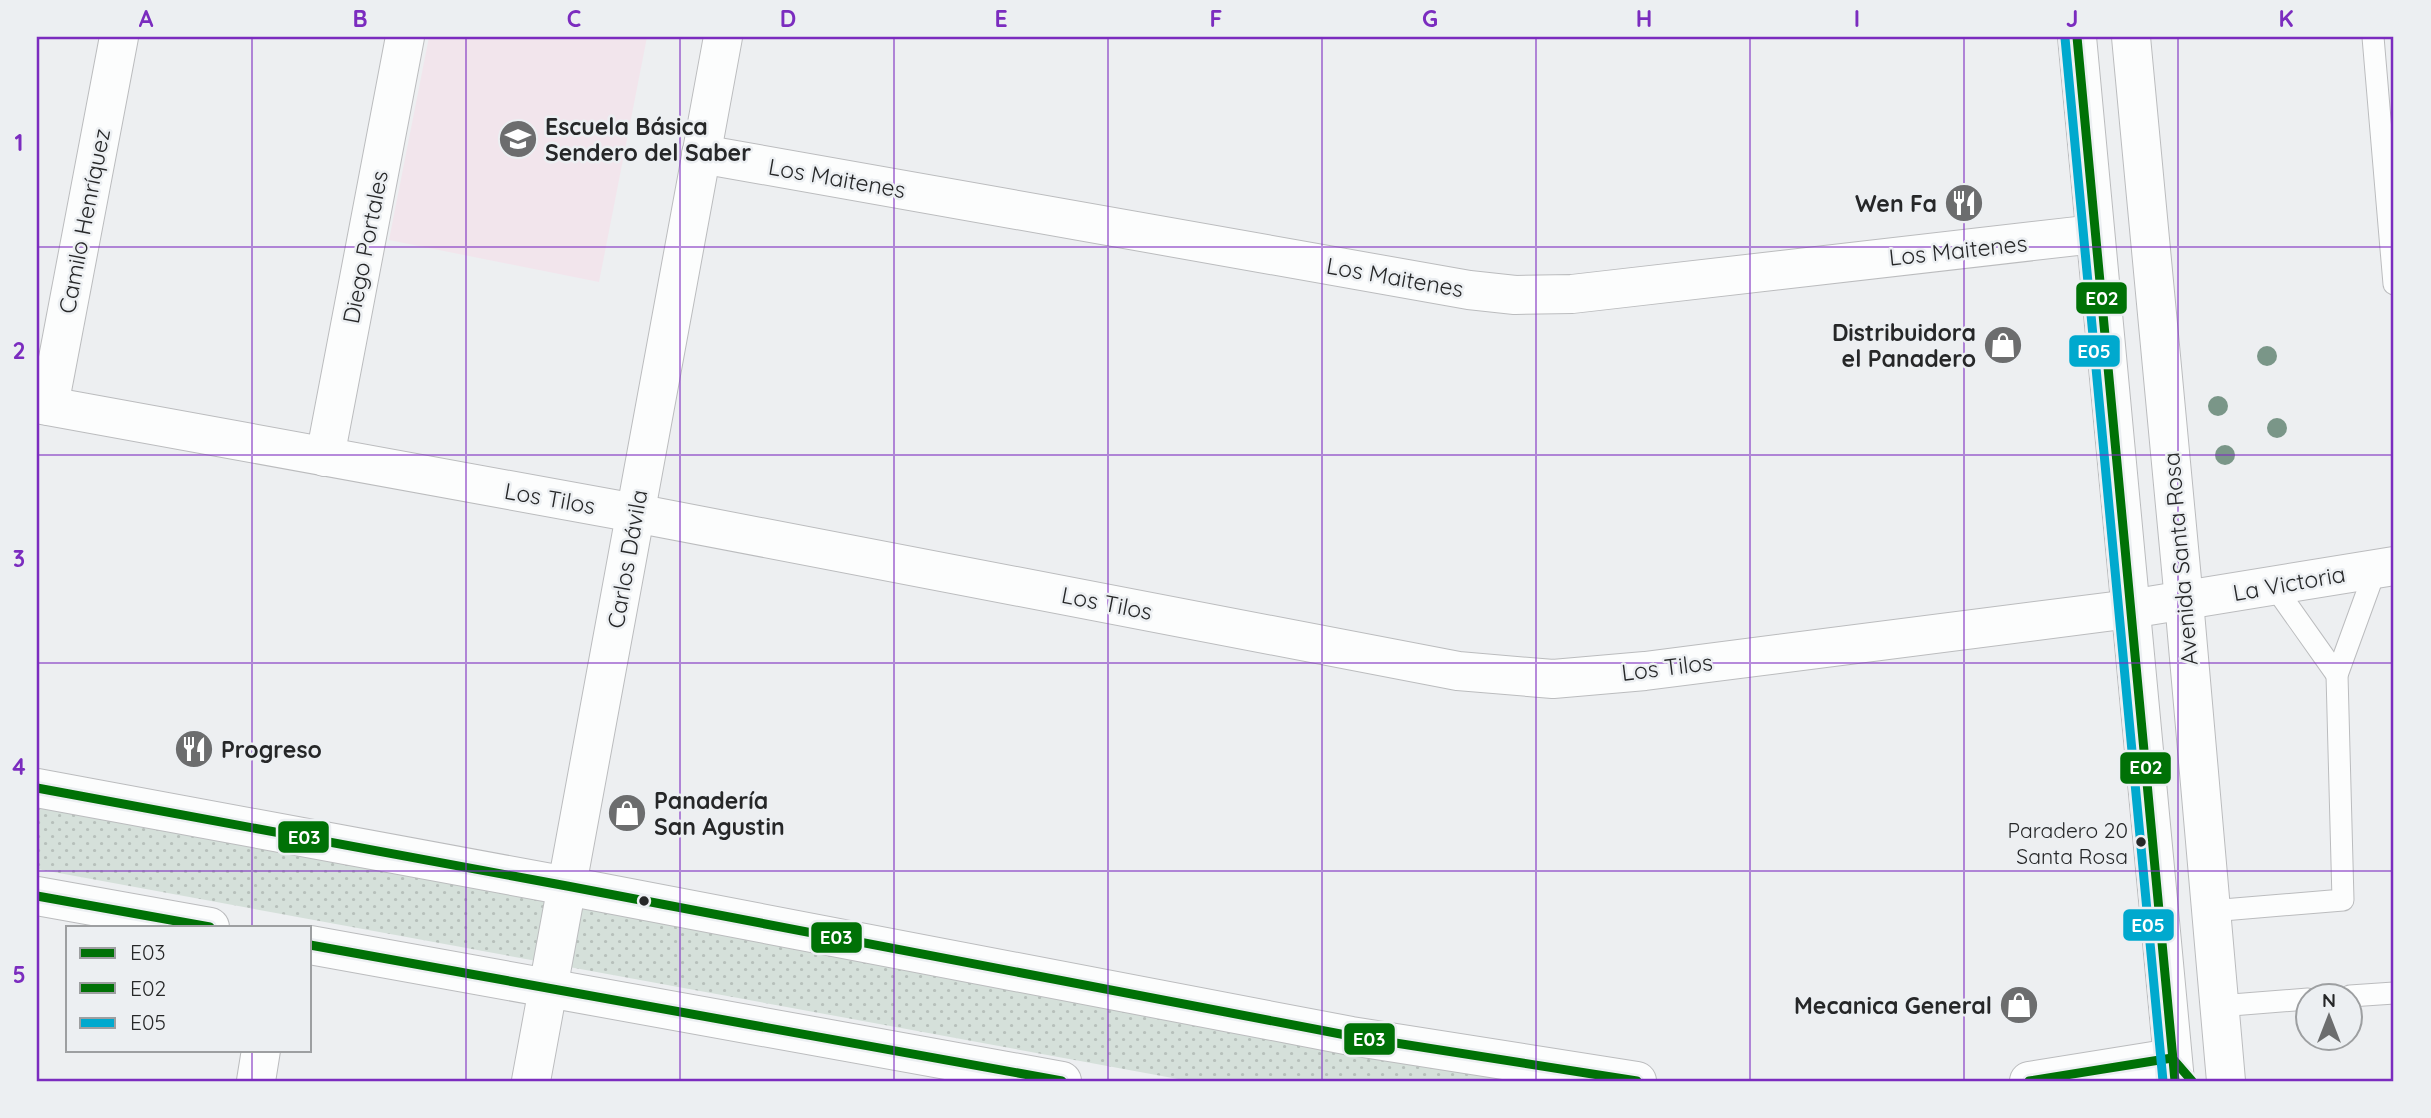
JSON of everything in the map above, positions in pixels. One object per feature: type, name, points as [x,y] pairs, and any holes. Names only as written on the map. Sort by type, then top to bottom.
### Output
[{"type":"street","name":"Camilo Henríquez","points":[[43,405],[119,37]]},
{"type":"street","name":"Diego Portales","points":[[325,457],[405,37]]},
{"type":"street","name":"Carlos Dávila","points":[[531,1081],[723,37]]},
{"type":"street","points":[[2029,1081],[2180,1074],[2130,609],[2077,37]]},
{"type":"street","name":"Avenida Santa Rosa","points":[[2131,37],[2226,1081]]},
{"type":"street","name":"Los Maitenes","points":[[701,154],[1469,290],[1515,295],[1572,294],[2095,234]]},
{"type":"street","name":"Los Tilos","points":[[43,405],[635,513],[1458,671],[1553,679],[1644,671],[2184,601]]},
{"type":"street","name":"La Victoria","points":[[2184,601],[2385,567]]},
{"type":"street","points":[[37,788],[1351,1036],[1637,1081]]},
{"type":"street","points":[[37,895],[205,926]]},
{"type":"street","points":[[312,946],[1062,1081]]},
{"type":"street","points":[[256,1081],[261,1052]]},
{"type":"lane","points":[[2372,37],[2394,284]]},
{"type":"lane","points":[[2211,911],[2343,900],[2337,675],[2385,567]]},
{"type":"lane","points":[[2274,586],[2337,675]]},
{"type":"lane","points":[[2364,995],[2394,993]]},
{"type":"lane","points":[[2219,1006],[2294,1000]]},
{"type":"shaded area","name":"Escuela Básica Sendero del Saber","points":[[429,37],[647,37],[599,282],[389,240]]},
{"type":"shaded area","points":[[37,803],[1534,1081],[1189,1081],[37,869]]},
{"type":"transit line","name":"E02","points":[[2077,37],[2175,1081]]},
{"type":"transit line","name":"E05","points":[[2065,38],[2163,1081]]},
{"type":"transit line","name":"E03","points":[[37,788],[1351,1036],[1637,1081]]},
{"type":"transit line","name":"E03","points":[[37,896],[204,926]]},
{"type":"transit line","name":"E03","points":[[312,945],[1062,1081]]},
{"type":"transit line","name":"E03","points":[[2029,1081],[2172,1058],[2192,1081]]},
{"type":"place","name":"Escuela Básica Sendero del Saber","points":[[518,139]]},
{"type":"place","name":"Wen Fa","points":[[1964,203]]},
{"type":"place","name":"Distribuidora el Panadero","points":[[2003,345]]},
{"type":"place","name":"Progreso","points":[[194,749]]},
{"type":"place","name":"Panadería San Agustin","points":[[627,813]]},
{"type":"place","name":"Paradero 20 Santa Rosa","points":[[2141,842]]},
{"type":"place","name":"Mecanica General","points":[[2019,1005]]}]
